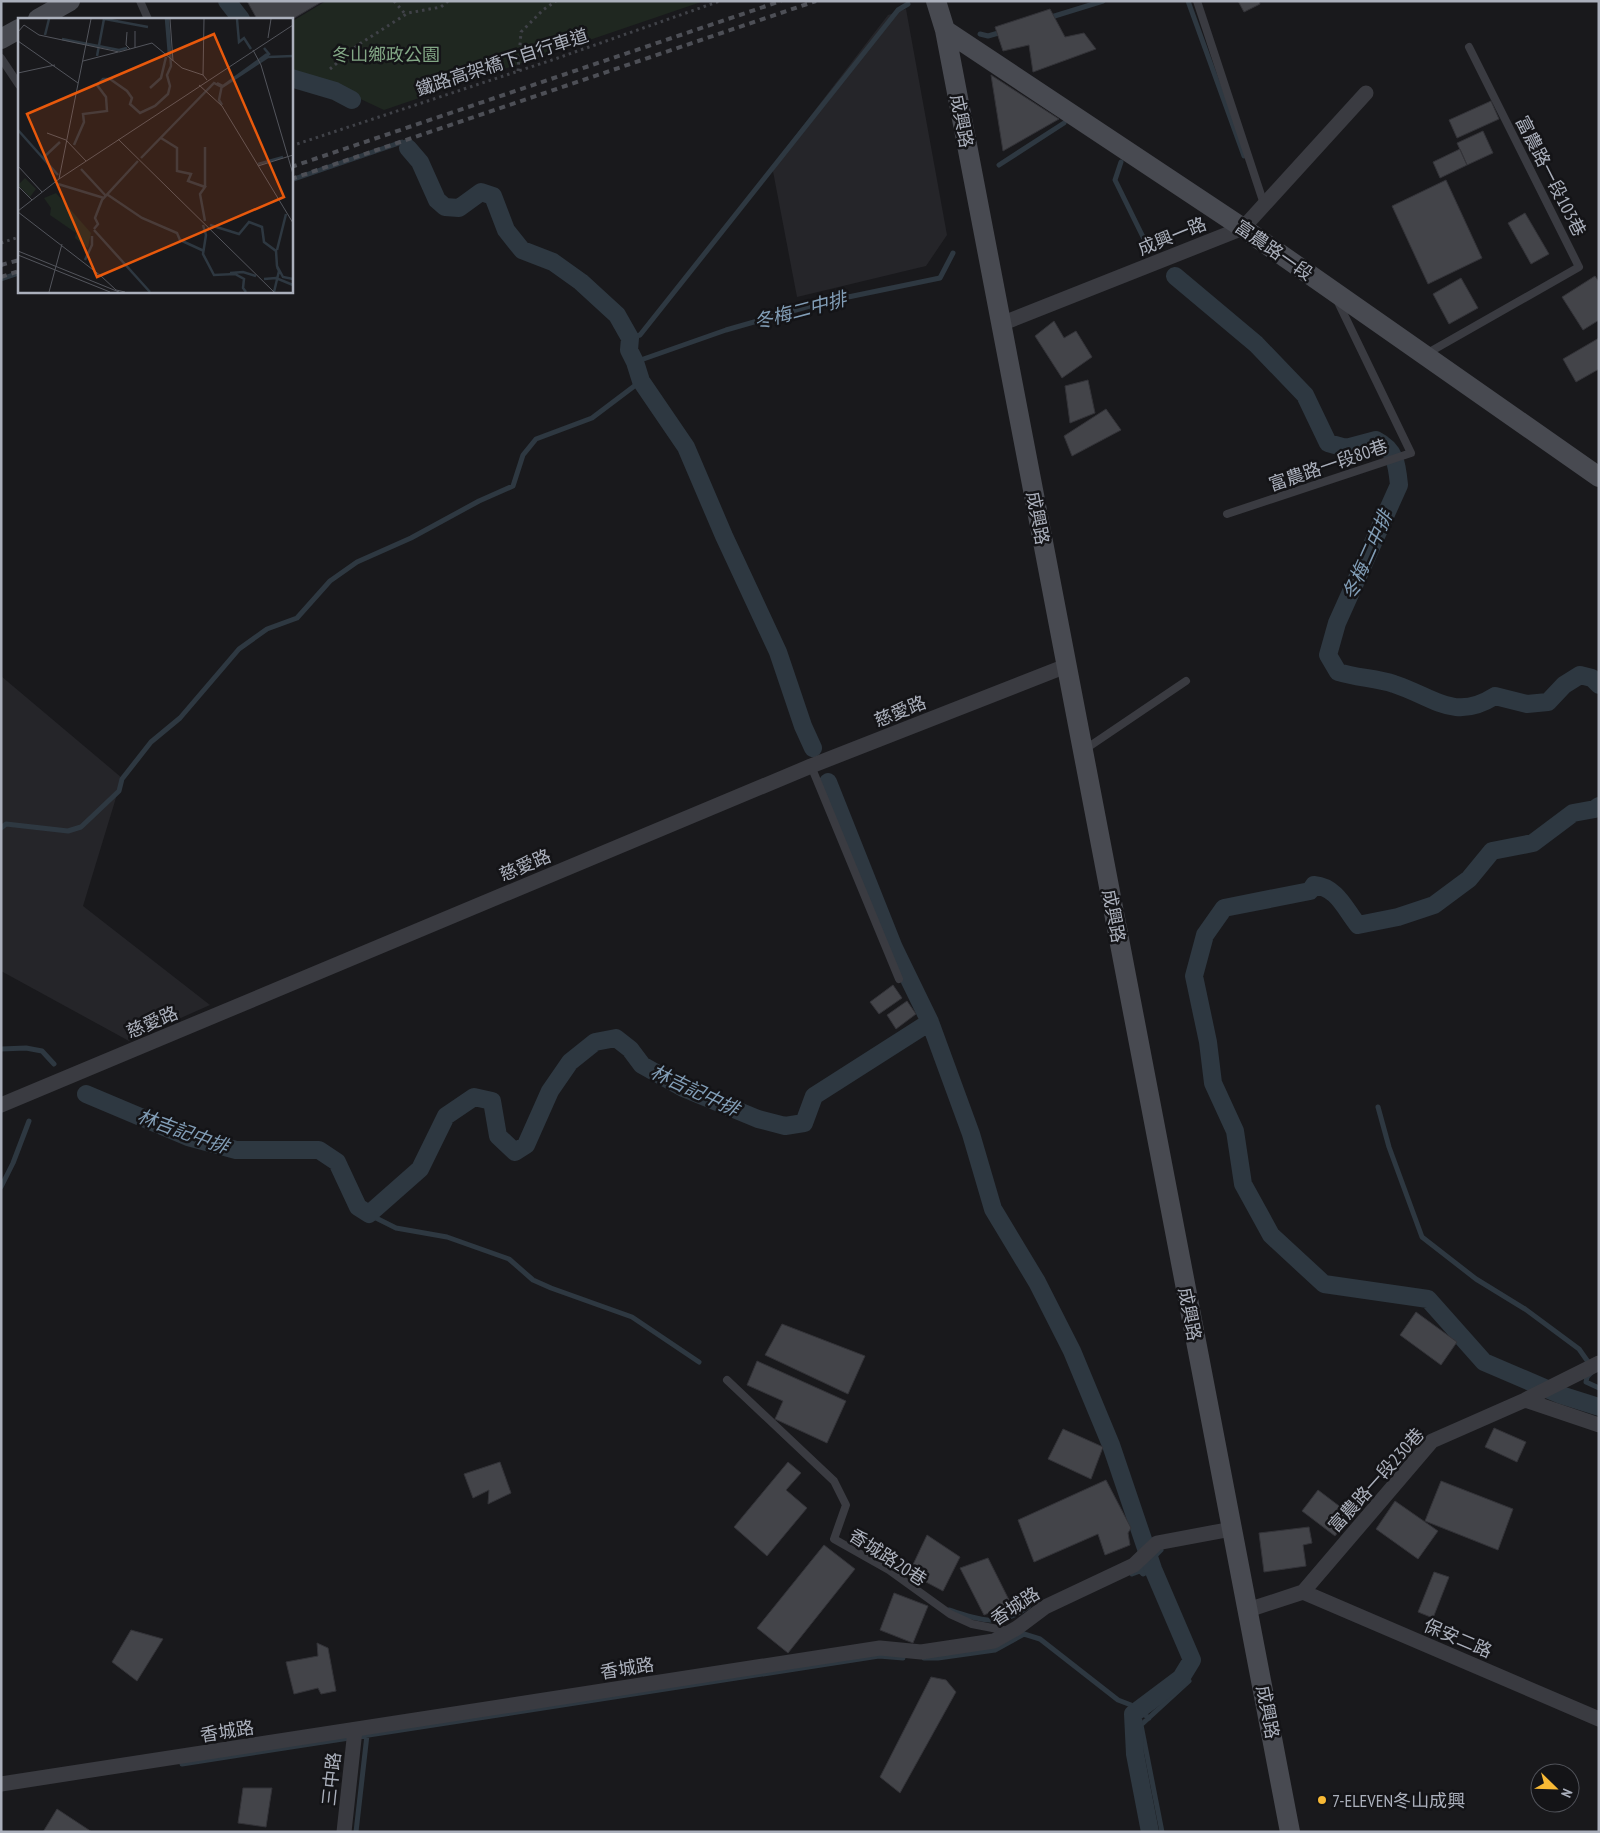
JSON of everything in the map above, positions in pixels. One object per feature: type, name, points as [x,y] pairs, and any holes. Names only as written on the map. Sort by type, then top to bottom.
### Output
[{"type":"street","points":[[40,18],[70,1]]},
{"type":"street","name":"成興路","points":[[936,1],[945,30],[1290,1832]]},
{"type":"street","points":[[1,38],[18,30]]},
{"type":"street","name":"富農路一段","points":[[945,30],[1243,228],[1599,477]]},
{"type":"street","name":"成興一路","points":[[1001,324],[1243,228],[1366,92]]},
{"type":"street","name":"慈愛路","points":[[1,1105],[811,766],[1066,666]]},
{"type":"street","name":"富農路一段230巷","points":[[1303,1592],[1432,1440],[1525,1400],[1599,1363]]},
{"type":"street","points":[[1525,1400],[1599,1425]]},
{"type":"street","name":"香城路","points":[[1,1784],[880,1648],[921,1652],[977,1645],[994,1641],[1045,1607],[1134,1565],[1157,1543],[1232,1529]]},
{"type":"street","points":[[1248,1610],[1303,1592]]},
{"type":"street","name":"保安二路","points":[[1303,1592],[1599,1719]]},
{"type":"street","name":"三中路","points":[[344,1832],[355,1730]]},
{"type":"lane","points":[[140,1],[148,18]]},
{"type":"lane","points":[[1197,1],[1264,204]]},
{"type":"lane","name":"富農路一段103巷","points":[[1424,355],[1579,267],[1469,48]]},
{"type":"lane","points":[[1,58],[18,84]]},
{"type":"lane","name":"富農路一段80巷","points":[[1227,514],[1411,453],[1333,291]]},
{"type":"lane","points":[[1083,751],[1186,681]]},
{"type":"lane","points":[[811,766],[899,980]]},
{"type":"lane","name":"香城路20巷","points":[[727,1380],[834,1480],[846,1505],[834,1539],[889,1570],[950,1614],[972,1624],[1010,1632]]},
{"type":"path","points":[[394,1],[406,15]]},
{"type":"path","points":[[330,69],[358,45],[406,15],[441,7],[448,1]]},
{"type":"path","name":"鐵路高架橋下自行車道","points":[[292,146],[518,71],[720,1]]},
{"type":"path","points":[[518,71],[521,32],[543,10],[555,2]]},
{"type":"path","points":[[1,243],[18,237]]},
{"type":"shaded area","points":[[906,9],[947,235],[926,266],[797,297],[772,166],[888,15]]},
{"type":"shaded area","points":[[1,676],[122,778],[83,906],[210,1005],[129,1041],[1,971]]},
{"type":"green space","name":"冬山鄉政公園","points":[[326,1],[704,1],[384,110],[337,88],[292,73],[292,21]]},
{"type":"building","points":[[247,1],[323,1],[292,19],[256,18]]},
{"type":"building","points":[[1238,1],[1259,1],[1260,4],[1244,12]]},
{"type":"building","points":[[1050,9],[1065,37],[1084,33],[1096,49],[1033,72],[1029,45],[1003,51],[995,27]]},
{"type":"building","points":[[991,75],[1059,119],[1003,151]]},
{"type":"building","points":[[1491,101],[1499,119],[1457,138],[1449,120]]},
{"type":"building","points":[[1483,131],[1493,153],[1467,165],[1457,143]]},
{"type":"building","points":[[1460,149],[1467,165],[1440,178],[1433,162]]},
{"type":"building","points":[[1446,180],[1482,258],[1428,284],[1392,206]]},
{"type":"building","points":[[1525,213],[1549,254],[1531,264],[1508,223]]},
{"type":"building","points":[[1595,276],[1599,282],[1599,320],[1583,330],[1562,297]]},
{"type":"building","points":[[1461,278],[1478,308],[1449,324],[1433,294]]},
{"type":"building","points":[[1054,321],[1064,338],[1076,331],[1092,357],[1062,378],[1035,336]]},
{"type":"building","points":[[1599,338],[1599,369],[1576,382],[1563,359]]},
{"type":"building","points":[[1088,380],[1095,413],[1070,423],[1065,386]]},
{"type":"building","points":[[1106,409],[1121,430],[1072,456],[1064,436]]},
{"type":"building","points":[[893,985],[902,998],[879,1014],[870,1002]]},
{"type":"building","points":[[907,1001],[916,1014],[896,1029],[887,1015]]},
{"type":"building","points":[[1416,1312],[1457,1342],[1441,1365],[1400,1335]]},
{"type":"building","points":[[782,1324],[865,1356],[848,1394],[765,1355]]},
{"type":"building","points":[[757,1361],[846,1401],[827,1443],[775,1419],[783,1401],[747,1385]]},
{"type":"building","points":[[1494,1428],[1526,1442],[1517,1462],[1485,1447]]},
{"type":"building","points":[[1063,1429],[1103,1447],[1091,1479],[1048,1459]]},
{"type":"building","points":[[500,1462],[511,1493],[488,1504],[489,1490],[473,1498],[464,1474]]},
{"type":"building","points":[[788,1462],[801,1473],[786,1490],[807,1508],[767,1556],[734,1527]]},
{"type":"building","points":[[1106,1480],[1131,1528],[1128,1533],[1130,1545],[1105,1555],[1098,1534],[1034,1562],[1018,1520]]},
{"type":"building","points":[[1441,1481],[1513,1509],[1498,1550],[1425,1521]]},
{"type":"building","points":[[1318,1490],[1351,1515],[1335,1536],[1302,1511]]},
{"type":"building","points":[[1395,1501],[1438,1531],[1418,1559],[1376,1529]]},
{"type":"building","points":[[1309,1527],[1312,1543],[1303,1545],[1306,1566],[1264,1572],[1259,1533]]},
{"type":"building","points":[[927,1535],[960,1557],[943,1591],[909,1573]]},
{"type":"building","points":[[824,1545],[855,1569],[788,1653],[757,1628]]},
{"type":"building","points":[[988,1558],[1011,1604],[984,1615],[960,1568]]},
{"type":"building","points":[[1434,1572],[1449,1577],[1433,1618],[1418,1612]]},
{"type":"building","points":[[894,1593],[928,1606],[913,1643],[880,1630]]},
{"type":"building","points":[[131,1630],[163,1639],[137,1681],[112,1662]]},
{"type":"building","points":[[317,1643],[328,1648],[336,1691],[321,1694],[318,1688],[294,1694],[286,1662],[318,1656]]},
{"type":"building","points":[[931,1677],[946,1680],[956,1692],[900,1793],[880,1777]]},
{"type":"building","points":[[243,1788],[272,1788],[266,1827],[238,1823]]},
{"type":"building","points":[[57,1809],[92,1832],[43,1832]]},
{"type":"waterway","points":[[227,1],[240,18]]},
{"type":"waterway","points":[[1048,18],[1103,1]]},
{"type":"waterway","points":[[1188,1],[1244,156]]},
{"type":"waterway","points":[[630,338],[640,335],[898,10],[908,4]]},
{"type":"waterway","points":[[980,34],[988,36],[1002,32]]},
{"type":"waterway","points":[[292,78],[335,91],[352,100]]},
{"type":"waterway","name":"冬梅二中排","points":[[999,165],[1064,123]]},
{"type":"waterway","points":[[292,180],[402,142]]},
{"type":"waterway","points":[[408,148],[420,162],[437,200],[445,207],[459,208],[481,192],[493,196],[506,230],[522,250],[553,262],[581,282],[617,315],[630,338],[629,350],[641,381],[686,447],[724,536],[778,652],[803,726],[813,748]]},
{"type":"waterway","name":"冬梅二中排","points":[[1121,162],[1115,180],[1146,243]]},
{"type":"waterway","name":"冬梅二中排","points":[[635,362],[726,330],[824,302],[940,278],[953,253]]},
{"type":"waterway","points":[[1,279],[18,273]]},
{"type":"waterway","name":"冬梅二中排","points":[[1175,276],[1256,344],[1305,395],[1328,443],[1346,448],[1376,440],[1392,453],[1399,485],[1337,623],[1328,655],[1338,672],[1387,682],[1444,705],[1456,707],[1468,707],[1495,696],[1527,704],[1548,702],[1564,685],[1580,675],[1592,678],[1599,685]]},
{"type":"waterway","points":[[1,828],[6,824],[68,831],[81,827],[119,791],[122,779],[151,742],[180,718],[239,649],[267,629],[297,618],[330,581],[357,562],[411,538],[479,501],[513,486],[523,455],[536,439],[592,418],[641,381]]},
{"type":"waterway","points":[[828,782],[894,948],[930,1022],[971,1134],[993,1209],[1037,1282],[1072,1351],[1111,1445],[1153,1569],[1192,1660],[1181,1678],[1133,1714],[1135,1754],[1150,1832]]},
{"type":"waterway","name":"冬梅二中排","points":[[1599,806],[1595,809],[1573,813],[1533,843],[1492,851],[1469,879],[1434,905],[1398,917],[1358,925],[1335,894],[1314,885],[1310,891],[1224,908],[1205,935],[1194,976],[1208,1042],[1213,1083],[1235,1131],[1243,1184],[1271,1235],[1324,1284],[1428,1299],[1484,1362],[1561,1395],[1599,1407]]},
{"type":"waterway","name":"林吉記中排","points":[[86,1094],[188,1137],[236,1150],[319,1150],[337,1162],[358,1207],[369,1214],[420,1169],[446,1116],[474,1097],[492,1101],[498,1136],[515,1152],[526,1145],[550,1091],[570,1062],[595,1042],[616,1038],[630,1049],[642,1065],[683,1088],[758,1119],[785,1126],[804,1123],[814,1096],[930,1022]]},
{"type":"waterway","name":"林吉記中排","points":[[1,1049],[26,1048],[42,1051],[54,1064]]},
{"type":"waterway","points":[[1378,1107],[1389,1147],[1422,1237],[1476,1279],[1525,1309],[1579,1349],[1591,1366]]},
{"type":"waterway","points":[[1,1187],[13,1163],[29,1121]]},
{"type":"waterway","points":[[376,1218],[396,1228],[447,1237],[509,1259],[533,1280],[632,1317],[699,1362]]},
{"type":"waterway","points":[[1591,1373],[1587,1377],[1586,1382],[1599,1388]]},
{"type":"waterway","points":[[1132,1574],[1140,1571],[1161,1550]]},
{"type":"waterway","points":[[1140,1571],[1143,1574],[1153,1569]]},
{"type":"waterway","points":[[949,1610],[980,1619],[998,1620],[1008,1618],[1028,1607]]},
{"type":"waterway","points":[[924,1658],[938,1658],[995,1650],[1024,1634],[1040,1639],[1118,1700],[1131,1705],[1149,1718]]},
{"type":"waterway","points":[[182,1764],[879,1656],[903,1658]]},
{"type":"waterway","points":[[1162,1832],[1141,1725],[1189,1681]]},
{"type":"waterway","points":[[356,1832],[367,1735]]},
{"type":"railway","points":[[292,167],[781,1]]},
{"type":"railway","points":[[292,179],[816,1]]},
{"type":"railway","points":[[1,265],[18,260]]},
{"type":"railway","points":[[1,277],[18,271]]},
{"type":"place","name":"7-ELEVEN冬山成興","points":[[1322,1800]]}]
